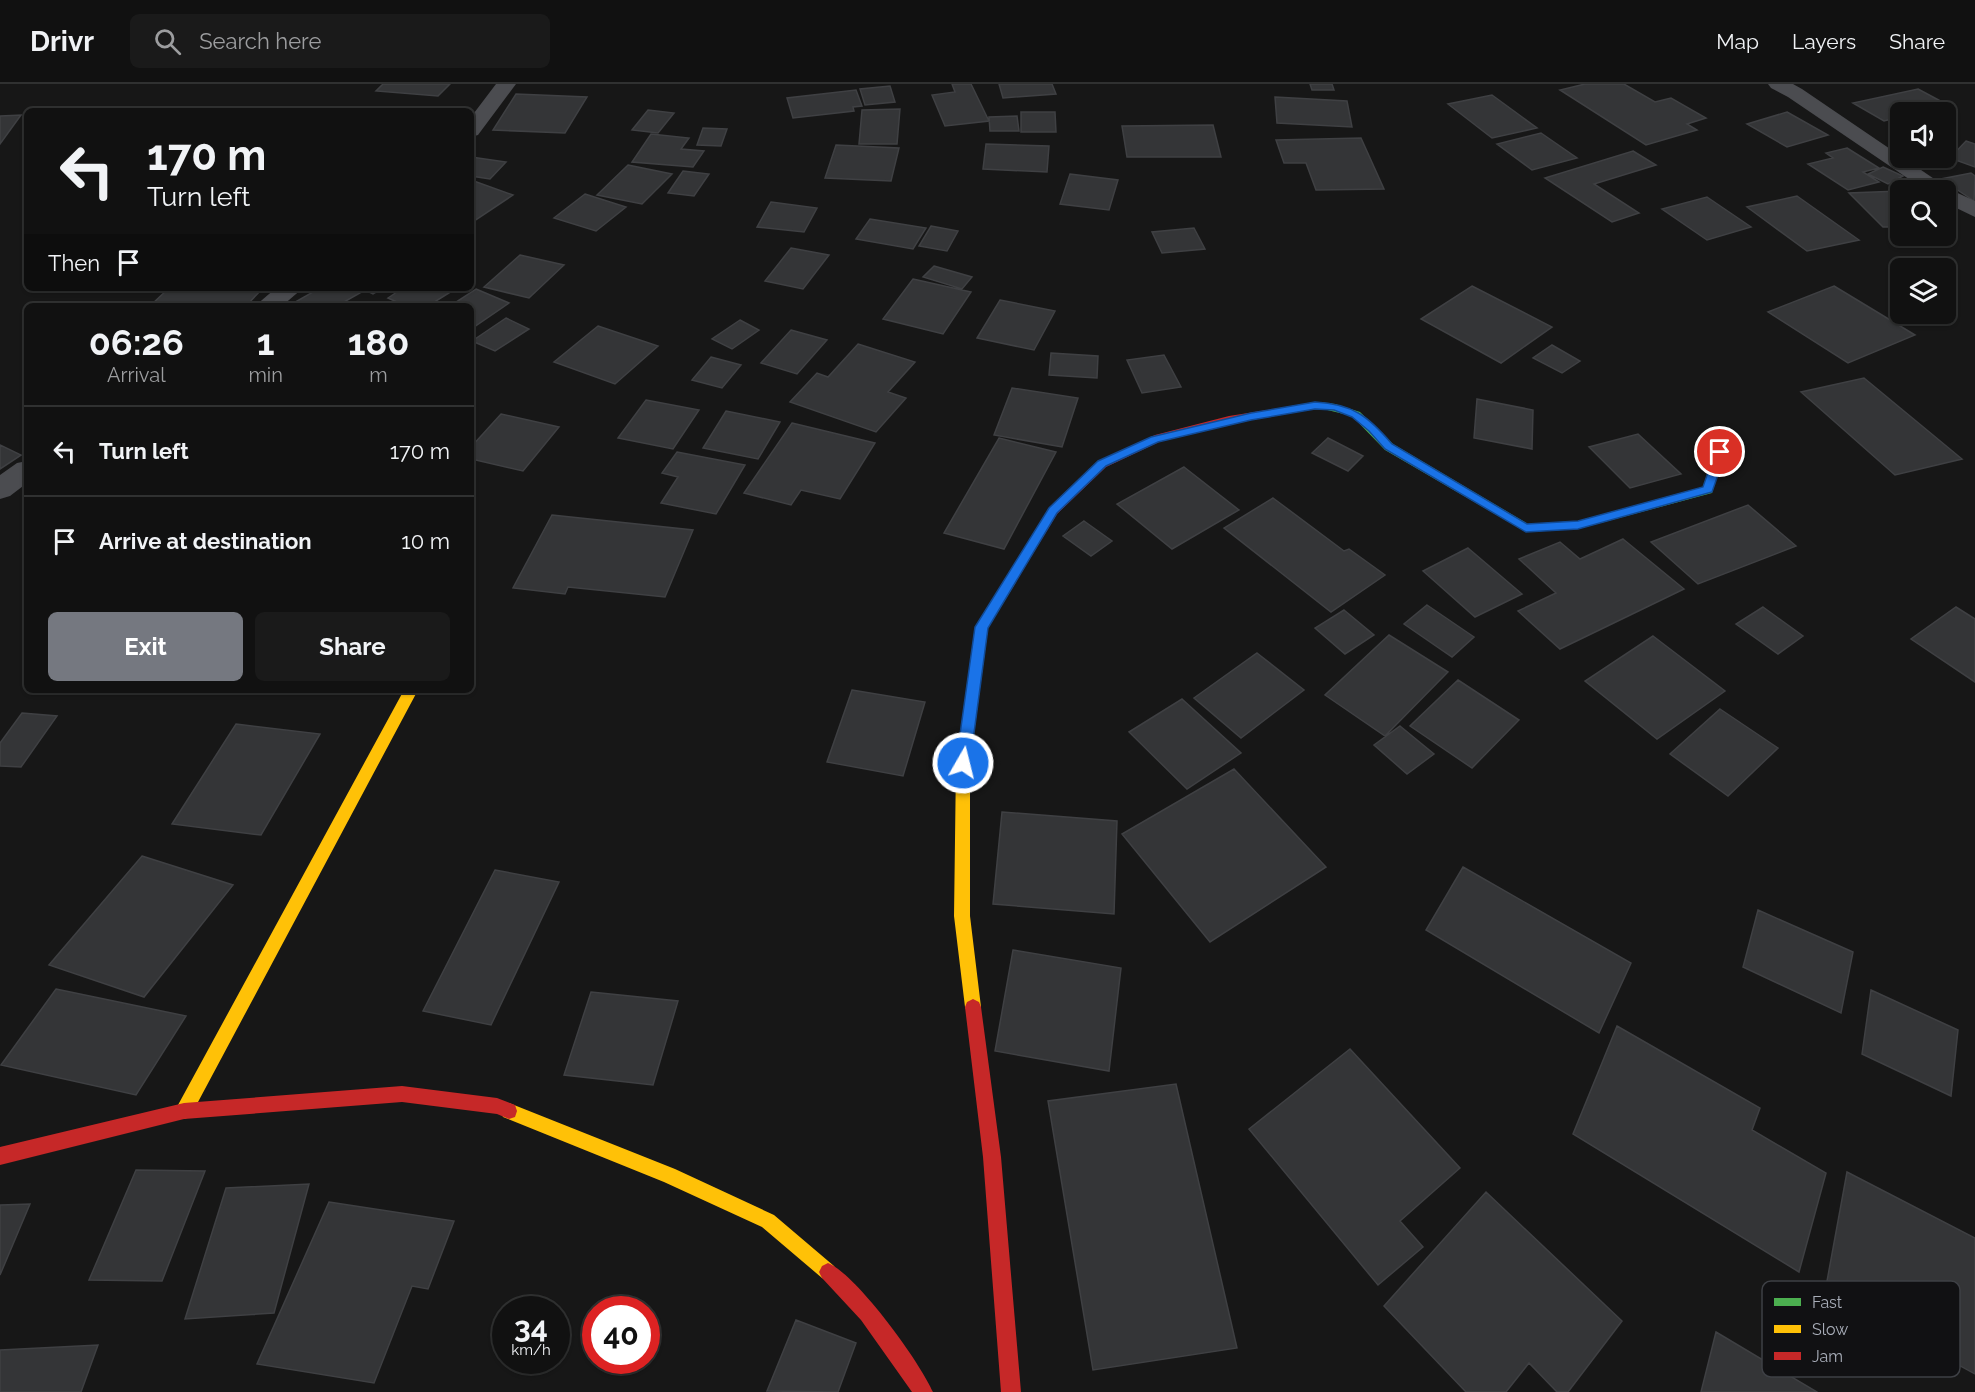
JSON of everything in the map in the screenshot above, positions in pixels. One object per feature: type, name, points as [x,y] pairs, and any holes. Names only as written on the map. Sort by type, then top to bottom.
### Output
[{"type":"street","points":[[474,127],[506,84]]},
{"type":"street","points":[[1778,84],[1795,93],[1924,180]]},
{"type":"street","points":[[1956,200],[1975,210]]},
{"type":"street","points":[[271,303],[287,291]]},
{"type":"street","points":[[1011,1392],[992,1157],[963,916],[963,763],[982,627],[1053,511],[1102,464],[1155,439],[1229,420],[1315,405],[1335,406],[1356,414],[1389,447],[1526,528],[1578,525],[1708,490],[1726,433]]},
{"type":"street","points":[[0,489],[24,472]]},
{"type":"street","points":[[184,1111],[409,693]]},
{"type":"street","points":[[0,1156],[184,1111],[402,1094],[497,1106],[669,1175],[768,1221],[848,1289],[888,1338],[923,1392]]},
{"type":"building","points":[[383,84],[450,84],[438,96],[376,91]]},
{"type":"building","points":[[952,84],[971,84],[989,121],[945,126],[932,95],[955,92]]},
{"type":"building","points":[[999,84],[1052,84],[1056,94],[1003,98]]},
{"type":"building","points":[[1310,84],[1332,84],[1334,90],[1312,90]]},
{"type":"building","points":[[1585,84],[1624,84],[1655,102],[1671,98],[1706,118],[1687,124],[1697,130],[1646,145],[1560,90]]},
{"type":"building","points":[[890,86],[895,102],[865,105],[860,89]]},
{"type":"building","points":[[1918,89],[1942,102],[1890,102],[1890,120],[1884,121],[1853,103]]},
{"type":"building","points":[[856,90],[862,106],[853,107],[854,111],[793,118],[787,98]]},
{"type":"building","points":[[516,94],[587,97],[565,133],[493,130]]},
{"type":"building","points":[[1492,95],[1537,128],[1492,138],[1448,104]]},
{"type":"building","points":[[1275,97],[1347,101],[1352,127],[1277,123]]},
{"type":"building","points":[[900,109],[897,144],[859,144],[862,110]]},
{"type":"building","points":[[648,110],[674,113],[658,133],[632,130]]},
{"type":"building","points":[[1021,112],[1055,112],[1056,132],[1021,132]]},
{"type":"building","points":[[1787,112],[1828,135],[1787,147],[1747,124]]},
{"type":"building","points":[[21,115],[0,144],[0,116]]},
{"type":"building","points":[[1017,116],[1019,131],[990,131],[989,117]]},
{"type":"building","points":[[1213,125],[1221,157],[1127,157],[1122,126]]},
{"type":"building","points":[[703,128],[727,129],[721,146],[697,145]]},
{"type":"building","points":[[1541,133],[1577,158],[1532,170],[1497,144]]},
{"type":"building","points":[[651,134],[689,138],[681,149],[704,151],[693,167],[632,162]]},
{"type":"building","points":[[1361,138],[1384,189],[1316,190],[1306,163],[1284,163],[1276,140]]},
{"type":"building","points":[[1966,141],[1975,144],[1975,167],[1956,160],[1956,152]]},
{"type":"building","points":[[986,144],[1049,146],[1047,172],[983,169]]},
{"type":"building","points":[[836,145],[899,148],[891,181],[825,178]]},
{"type":"building","points":[[1847,148],[1879,168],[1863,172],[1879,182],[1848,190],[1808,164],[1833,158],[1826,153]]},
{"type":"building","points":[[1633,151],[1656,165],[1594,184],[1639,213],[1612,222],[1545,178]]},
{"type":"building","points":[[474,157],[506,162],[490,179],[474,176]]},
{"type":"building","points":[[628,165],[672,174],[642,204],[597,195]]},
{"type":"building","points":[[1883,167],[1903,176],[1890,180],[1888,184],[1868,174]]},
{"type":"building","points":[[683,171],[709,174],[694,196],[668,193]]},
{"type":"building","points":[[1971,173],[1975,176],[1974,201],[1956,189],[1956,180],[1941,179]]},
{"type":"building","points":[[1070,174],[1118,180],[1109,210],[1060,204]]},
{"type":"building","points":[[474,181],[513,195],[474,221]]},
{"type":"building","points":[[1890,191],[1890,227],[1883,227],[1849,193]]},
{"type":"building","points":[[585,194],[626,207],[596,231],[554,218]]},
{"type":"building","points":[[1797,196],[1859,240],[1807,251],[1747,207]]},
{"type":"building","points":[[1707,197],[1751,227],[1707,240],[1662,209]]},
{"type":"building","points":[[771,202],[817,208],[804,232],[757,227]]},
{"type":"building","points":[[870,219],[926,228],[913,249],[856,239]]},
{"type":"building","points":[[931,226],[958,231],[947,251],[919,246]]},
{"type":"building","points":[[1194,228],[1205,249],[1162,253],[1152,232]]},
{"type":"building","points":[[791,248],[829,255],[803,289],[765,281]]},
{"type":"building","points":[[520,255],[564,265],[529,298],[484,287]]},
{"type":"building","points":[[934,266],[972,277],[962,289],[923,277]]},
{"type":"building","points":[[913,279],[971,292],[943,334],[883,319]]},
{"type":"building","points":[[1472,286],[1552,327],[1501,363],[1421,319]]},
{"type":"building","points":[[1834,286],[1890,320],[1890,324],[1897,324],[1915,335],[1848,363],[1768,312]]},
{"type":"building","points":[[476,289],[509,303],[474,327],[474,303],[455,303]]},
{"type":"building","points":[[166,291],[260,291],[249,303],[153,303]]},
{"type":"building","points":[[315,291],[363,291],[342,303],[300,303],[297,301]]},
{"type":"building","points":[[398,291],[452,291],[433,303],[399,303],[388,298]]},
{"type":"building","points":[[1000,300],[1055,311],[1034,350],[977,338]]},
{"type":"building","points":[[506,318],[529,329],[495,351],[474,342]]},
{"type":"building","points":[[740,320],[759,330],[732,349],[712,339]]},
{"type":"building","points":[[598,326],[658,346],[615,384],[554,362]]},
{"type":"building","points":[[791,330],[827,340],[797,374],[761,363]]},
{"type":"building","points":[[858,344],[915,362],[888,392],[906,398],[876,432],[790,402],[817,373],[828,377]]},
{"type":"building","points":[[1552,345],[1580,361],[1562,373],[1533,358]]},
{"type":"building","points":[[1051,353],[1098,356],[1097,378],[1049,375]]},
{"type":"building","points":[[1164,355],[1181,387],[1142,393],[1127,360]]},
{"type":"building","points":[[711,357],[741,365],[722,388],[692,380]]},
{"type":"building","points":[[1864,378],[1962,459],[1895,475],[1801,392]]},
{"type":"building","points":[[1012,388],[1078,398],[1062,447],[994,435]]},
{"type":"building","points":[[1477,399],[1533,410],[1532,449],[1474,438]]},
{"type":"building","points":[[646,400],[699,410],[673,449],[618,438]]},
{"type":"building","points":[[726,411],[780,422],[758,459],[703,448]]},
{"type":"building","points":[[501,414],[559,427],[523,471],[474,460],[474,444]]},
{"type":"building","points":[[792,423],[875,443],[840,499],[801,490],[791,505],[744,493]]},
{"type":"building","points":[[1638,434],[1681,474],[1630,488],[1589,447]]},
{"type":"building","points":[[999,438],[1056,452],[1004,549],[944,533]]},
{"type":"building","points":[[1328,438],[1363,456],[1348,471],[1312,453]]},
{"type":"building","points":[[0,445],[21,455],[0,469]]},
{"type":"building","points":[[677,452],[745,465],[716,514],[661,503],[678,477],[662,473]]},
{"type":"building","points":[[1184,467],[1239,510],[1172,549],[1117,504]]},
{"type":"building","points":[[1273,498],[1344,551],[1349,549],[1385,575],[1331,612],[1224,528]]},
{"type":"building","points":[[1748,505],[1796,546],[1698,584],[1651,542]]},
{"type":"building","points":[[552,515],[693,530],[665,597],[568,587],[565,594],[513,588]]},
{"type":"building","points":[[1084,521],[1112,541],[1091,556],[1063,536]]},
{"type":"building","points":[[1623,539],[1684,589],[1560,649],[1518,611],[1556,593],[1519,559],[1560,542],[1580,559]]},
{"type":"building","points":[[1468,548],[1522,594],[1475,617],[1423,571]]},
{"type":"building","points":[[1427,605],[1474,637],[1452,657],[1404,624]]},
{"type":"building","points":[[1763,607],[1803,636],[1778,654],[1736,624]]},
{"type":"building","points":[[1956,607],[1975,619],[1975,682],[1911,639]]},
{"type":"building","points":[[1344,610],[1374,635],[1345,654],[1315,628]]},
{"type":"building","points":[[1389,635],[1448,672],[1385,736],[1325,695]]},
{"type":"building","points":[[1653,636],[1725,691],[1657,739],[1585,681]]},
{"type":"building","points":[[1257,653],[1304,690],[1241,738],[1194,698]]},
{"type":"building","points":[[1458,680],[1519,720],[1472,768],[1410,726]]},
{"type":"building","points":[[852,690],[925,702],[903,776],[827,762]]},
{"type":"building","points":[[1182,699],[1241,753],[1187,789],[1129,732]]},
{"type":"building","points":[[1720,709],[1778,748],[1728,796],[1670,754]]},
{"type":"building","points":[[22,713],[57,716],[21,767],[0,766],[0,743]]},
{"type":"building","points":[[236,724],[320,734],[261,835],[172,824]]},
{"type":"building","points":[[1400,726],[1434,754],[1407,774],[1374,745]]},
{"type":"building","points":[[1234,769],[1326,867],[1210,942],[1122,834]]},
{"type":"building","points":[[1002,812],[1117,821],[1114,914],[993,904]]},
{"type":"building","points":[[142,856],[233,885],[144,997],[49,965]]},
{"type":"building","points":[[1463,867],[1631,963],[1599,1033],[1426,930]]},
{"type":"building","points":[[495,870],[559,882],[491,1025],[423,1011]]},
{"type":"building","points":[[1758,910],[1853,952],[1841,1013],[1743,967]]},
{"type":"building","points":[[1013,950],[1121,968],[1109,1071],[995,1051]]},
{"type":"building","points":[[56,989],[186,1016],[136,1095],[1,1065]]},
{"type":"building","points":[[1871,990],[1958,1030],[1951,1096],[1862,1054]]},
{"type":"building","points":[[591,992],[678,1001],[653,1085],[564,1075]]},
{"type":"building","points":[[1617,1026],[1760,1108],[1752,1130],[1826,1173],[1799,1272],[1573,1134]]},
{"type":"building","points":[[1350,1049],[1460,1168],[1400,1221],[1423,1247],[1378,1285],[1249,1129]]},
{"type":"building","points":[[1176,1084],[1237,1348],[1093,1370],[1048,1101]]},
{"type":"building","points":[[136,1170],[205,1171],[162,1281],[89,1280]]},
{"type":"building","points":[[1847,1172],[1975,1238],[1975,1374],[1960,1366],[1960,1281],[1827,1281]]},
{"type":"building","points":[[309,1184],[274,1313],[185,1319],[226,1188]]},
{"type":"building","points":[[1486,1192],[1622,1321],[1568,1392],[1557,1392],[1529,1363],[1506,1392],[1466,1392],[1384,1306]]},
{"type":"building","points":[[329,1202],[454,1221],[428,1289],[412,1286],[374,1383],[257,1364]]},
{"type":"building","points":[[30,1204],[0,1275],[0,1205]]},
{"type":"building","points":[[796,1320],[856,1343],[838,1392],[767,1391]]},
{"type":"building","points":[[1716,1332],[1762,1359],[1762,1377],[1792,1377],[1817,1392],[1701,1392]]},
{"type":"building","points":[[98,1345],[81,1392],[0,1392],[0,1350]]},
{"type":"traffic: fast","points":[[1319,405],[1335,407],[1356,414],[1389,447],[1526,528],[1578,525],[1708,490],[1726,433]]},
{"type":"traffic: slow","points":[[973,1007],[962,916],[963,763],[982,627],[1010,582]]},
{"type":"traffic: slow","points":[[184,1111],[409,693]]},
{"type":"traffic: slow","points":[[509,1111],[669,1175],[768,1221],[828,1272]]},
{"type":"traffic: jam","points":[[1010,582],[1053,511],[1102,464],[1155,439],[1229,420],[1319,405]]},
{"type":"traffic: jam","points":[[973,1007],[992,1157],[1011,1392]]},
{"type":"traffic: jam","points":[[0,1156],[184,1111],[402,1094],[497,1106],[509,1111]]},
{"type":"traffic: jam","points":[[828,1272],[868,1313],[923,1392]]},
{"type":"route","points":[[963,763],[982,627],[1053,511],[1102,464],[1155,439],[1229,420],[1315,405],[1335,406],[1356,414],[1389,447],[1526,528],[1578,525],[1708,490],[1720,452]]}]
